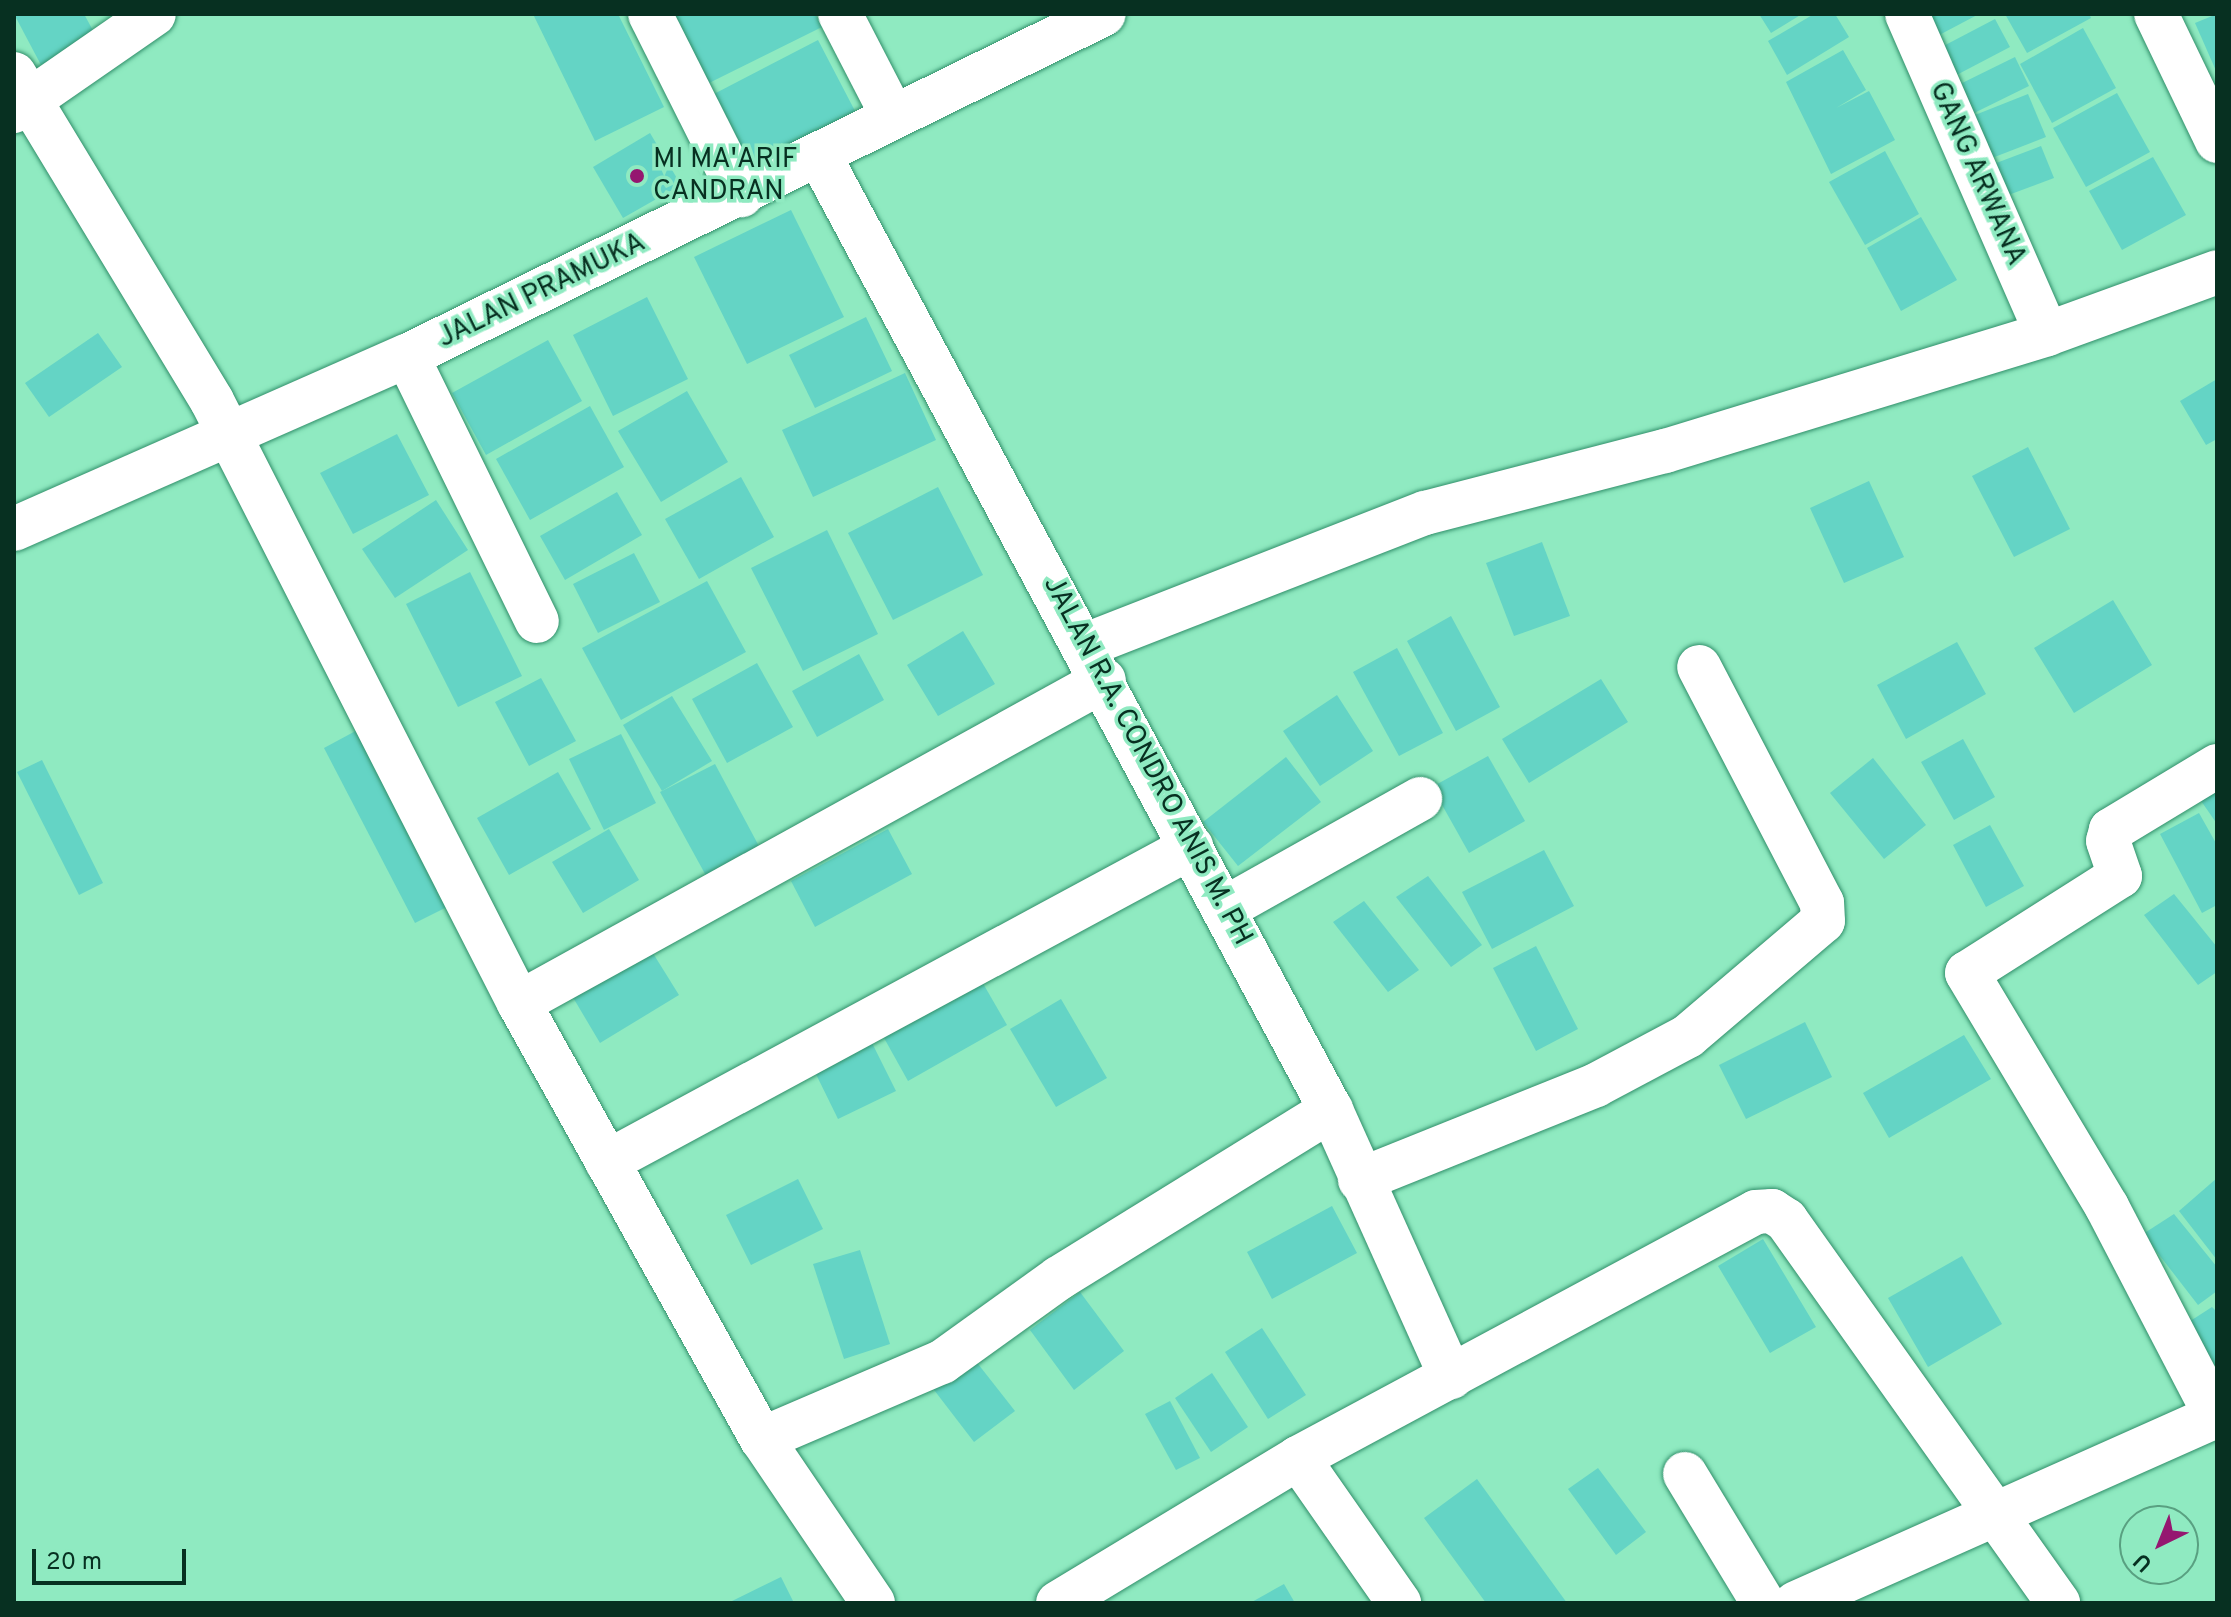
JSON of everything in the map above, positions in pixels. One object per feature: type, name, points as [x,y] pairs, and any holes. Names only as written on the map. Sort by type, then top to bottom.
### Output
[{"type":"street","points":[[154,14],[20,95],[228,432],[519,1003],[762,1439],[873,1603]]},
{"type":"street","points":[[650,14],[741,195]]},
{"type":"street","points":[[840,14],[891,113]]},
{"type":"street","name":"JALAN PRAMUKA","points":[[14,529],[228,432],[407,356],[820,157],[891,113],[1104,14]]},
{"type":"street","name":"GANG ARWANA","points":[[1907,14],[2047,334]]},
{"type":"street","points":[[2156,14],[2217,141]]},
{"type":"street","name":"JALAN R.A. CONDRO ANIS M. PH","points":[[820,157],[1095,662],[1331,1110],[1451,1377]]},
{"type":"street","points":[[519,1003],[1095,662],[1425,513],[1665,451],[2047,334],[2217,272]]},
{"type":"street","points":[[407,356],[537,621]]},
{"type":"street","points":[[1360,1180],[1596,1085],[1688,1036],[1823,921],[1822,903],[1699,667]]},
{"type":"street","points":[[1796,1603],[1865,1592],[1993,1511],[2216,1417],[2107,1207],[1967,973],[2120,876],[2108,841],[2111,830],[2217,766]]},
{"type":"street","points":[[1224,909],[1420,799]]},
{"type":"street","points":[[607,1162],[1191,847]]},
{"type":"street","points":[[762,1439],[942,1362],[1059,1278],[1331,1110]]},
{"type":"street","points":[[1058,1603],[1298,1458],[1756,1212],[1772,1211],[1786,1220],[2058,1603]]},
{"type":"street","points":[[1298,1458],[1399,1603]]},
{"type":"street","points":[[1685,1474],[1763,1603]]},
{"type":"building","points":[[14,14],[84,14],[96,36],[41,65]]},
{"type":"building","points":[[533,14],[618,14],[664,107],[595,141]]},
{"type":"building","points":[[670,14],[815,14],[822,27],[705,85]]},
{"type":"building","points":[[1759,14],[1802,14],[1771,33]]},
{"type":"building","points":[[1814,14],[1835,14],[1849,37],[1787,75],[1768,41]]},
{"type":"building","points":[[1912,14],[1979,14],[1926,42]]},
{"type":"building","points":[[2005,14],[2089,14],[2091,18],[2027,53]]},
{"type":"building","points":[[2217,14],[2217,73],[2195,23]]},
{"type":"building","points":[[1995,19],[2010,47],[1947,80],[1932,52]]},
{"type":"building","points":[[2083,28],[2116,88],[2052,123],[2020,64]]},
{"type":"building","points":[[818,40],[855,111],[749,166],[712,95]]},
{"type":"building","points":[[1843,50],[1866,90],[1836,108],[1869,91],[1895,140],[1831,174],[1786,82]]},
{"type":"building","points":[[2015,57],[2029,86],[1968,116],[1954,87]]},
{"type":"building","points":[[2117,93],[2150,152],[2086,187],[2053,128]]},
{"type":"building","points":[[2028,94],[2046,137],[1992,158],[1975,115]]},
{"type":"building","name":"MI MA'ARIF CANDRAN","points":[[650,133],[681,185],[623,218],[593,167]]},
{"type":"building","points":[[2041,146],[2054,178],[2003,197],[1991,165]]},
{"type":"building","points":[[1885,151],[1919,214],[1865,245],[1829,182]]},
{"type":"building","points":[[2153,157],[2186,215],[2122,250],[2089,191]]},
{"type":"building","points":[[791,210],[844,317],[747,364],[694,257]]},
{"type":"building","points":[[1921,217],[1957,280],[1901,311],[1867,248]]},
{"type":"building","points":[[647,297],[688,379],[613,416],[573,335]]},
{"type":"building","points":[[866,317],[892,371],[815,408],[789,355]]},
{"type":"building","points":[[98,333],[122,367],[49,417],[25,383]]},
{"type":"building","points":[[548,340],[582,401],[486,455],[452,393]]},
{"type":"building","points":[[905,373],[936,440],[813,497],[782,430]]},
{"type":"building","points":[[2217,379],[2217,439],[2206,445],[2180,401]]},
{"type":"building","points":[[687,391],[728,462],[661,502],[618,431]]},
{"type":"building","points":[[590,406],[624,467],[530,520],[496,459]]},
{"type":"building","points":[[397,434],[429,495],[353,534],[320,473]]},
{"type":"building","points":[[2028,447],[2070,529],[2014,557],[1972,476]]},
{"type":"building","points":[[741,477],[774,537],[699,579],[665,519]]},
{"type":"building","points":[[1869,481],[1904,557],[1844,583],[1810,508]]},
{"type":"building","points":[[938,487],[983,575],[893,620],[848,533]]},
{"type":"building","points":[[617,492],[642,535],[565,580],[540,536]]},
{"type":"building","points":[[436,500],[468,550],[395,598],[362,549]]},
{"type":"building","points":[[827,530],[878,634],[803,671],[751,568]]},
{"type":"building","points":[[1542,542],[1570,616],[1514,636],[1486,563]]},
{"type":"building","points":[[634,553],[660,602],[598,633],[573,584]]},
{"type":"building","points":[[470,572],[522,676],[458,707],[406,604]]},
{"type":"building","points":[[707,581],[746,652],[621,720],[582,648]]},
{"type":"building","points":[[2113,600],[2152,665],[2074,713],[2034,648]]},
{"type":"building","points":[[1451,616],[1500,707],[1456,731],[1407,641]]},
{"type":"building","points":[[963,631],[995,684],[938,716],[907,665]]},
{"type":"building","points":[[1957,642],[1986,694],[1906,739],[1877,685]]},
{"type":"building","points":[[1397,648],[1443,733],[1399,756],[1353,672]]},
{"type":"building","points":[[859,654],[884,700],[817,737],[792,691]]},
{"type":"building","points":[[757,663],[793,727],[727,763],[692,699]]},
{"type":"building","points":[[541,678],[576,741],[529,766],[495,702]]},
{"type":"building","points":[[1601,679],[1628,722],[1529,783],[1502,739]]},
{"type":"building","points":[[1337,695],[1373,751],[1320,786],[1283,731]]},
{"type":"building","points":[[672,696],[712,761],[662,791],[623,725]]},
{"type":"building","points":[[363,727],[455,903],[415,923],[324,748]]},
{"type":"building","points":[[621,734],[656,803],[604,830],[569,759]]},
{"type":"building","points":[[1963,739],[1995,797],[1954,820],[1921,762]]},
{"type":"building","points":[[1488,756],[1525,821],[1469,853],[1432,787]]},
{"type":"building","points":[[1286,757],[1321,802],[1238,866],[1203,822]]},
{"type":"building","points":[[1873,758],[1926,825],[1884,859],[1830,793]]},
{"type":"building","points":[[42,760],[103,883],[79,895],[17,772]]},
{"type":"building","points":[[715,764],[768,863],[715,892],[660,792]]},
{"type":"building","points":[[558,772],[591,829],[509,875],[477,818]]},
{"type":"building","points":[[2217,781],[2217,824],[2197,795]]},
{"type":"building","points":[[2199,813],[2217,845],[2217,905],[2202,913],[2160,834]]},
{"type":"building","points":[[1990,825],[2024,886],[1986,907],[1953,845]]},
{"type":"building","points":[[609,829],[639,880],[583,913],[552,862]]},
{"type":"building","points":[[888,829],[912,874],[815,927],[791,881]]},
{"type":"building","points":[[1544,850],[1574,906],[1492,949],[1462,892]]},
{"type":"building","points":[[1428,876],[1482,945],[1451,967],[1396,897]]},
{"type":"building","points":[[2174,894],[2217,947],[2217,972],[2198,985],[2144,915]]},
{"type":"building","points":[[1364,901],[1419,970],[1388,992],[1333,922]]},
{"type":"building","points":[[646,942],[679,995],[600,1043],[568,989]]},
{"type":"building","points":[[1536,946],[1578,1029],[1536,1051],[1493,968]]},
{"type":"building","points":[[977,973],[1007,1025],[908,1081],[879,1029]]},
{"type":"building","points":[[1061,999],[1107,1078],[1056,1107],[1010,1029]]},
{"type":"building","points":[[1805,1022],[1832,1077],[1746,1119],[1719,1065]]},
{"type":"building","points":[[867,1033],[896,1091],[838,1119],[810,1062]]},
{"type":"building","points":[[1964,1035],[1991,1079],[1889,1138],[1863,1093]]},
{"type":"building","points":[[2217,1178],[2217,1260],[2179,1211]]},
{"type":"building","points":[[798,1179],[823,1229],[751,1265],[726,1215]]},
{"type":"building","points":[[1332,1206],[1357,1253],[1272,1299],[1247,1252]]},
{"type":"building","points":[[2174,1214],[2217,1267],[2217,1291],[2198,1305],[2143,1234]]},
{"type":"building","points":[[1763,1239],[1816,1327],[1770,1353],[1718,1266]]},
{"type":"building","points":[[860,1250],[890,1344],[844,1359],[813,1264]]},
{"type":"building","points":[[1962,1256],[2002,1324],[1928,1367],[1888,1298]]},
{"type":"building","points":[[1080,1292],[1124,1351],[1074,1390],[1030,1330]]},
{"type":"building","points":[[2212,1307],[2217,1312],[2217,1373],[2181,1327]]},
{"type":"building","points":[[1262,1328],[1306,1395],[1268,1419],[1225,1352]]},
{"type":"building","points":[[971,1355],[1015,1411],[974,1442],[931,1386]]},
{"type":"building","points":[[1212,1373],[1248,1427],[1211,1452],[1175,1398]]},
{"type":"building","points":[[1170,1401],[1200,1458],[1176,1470],[1145,1414]]},
{"type":"building","points":[[1598,1468],[1646,1532],[1616,1555],[1568,1489]]},
{"type":"building","points":[[1477,1479],[1567,1603],[1486,1603],[1424,1518]]},
{"type":"building","points":[[781,1577],[794,1603],[728,1603]]},
{"type":"building","points":[[1284,1584],[1295,1603],[1250,1603]]},
{"type":"place","name":"MI MA'ARIF CANDRAN","points":[[637,176]]}]
